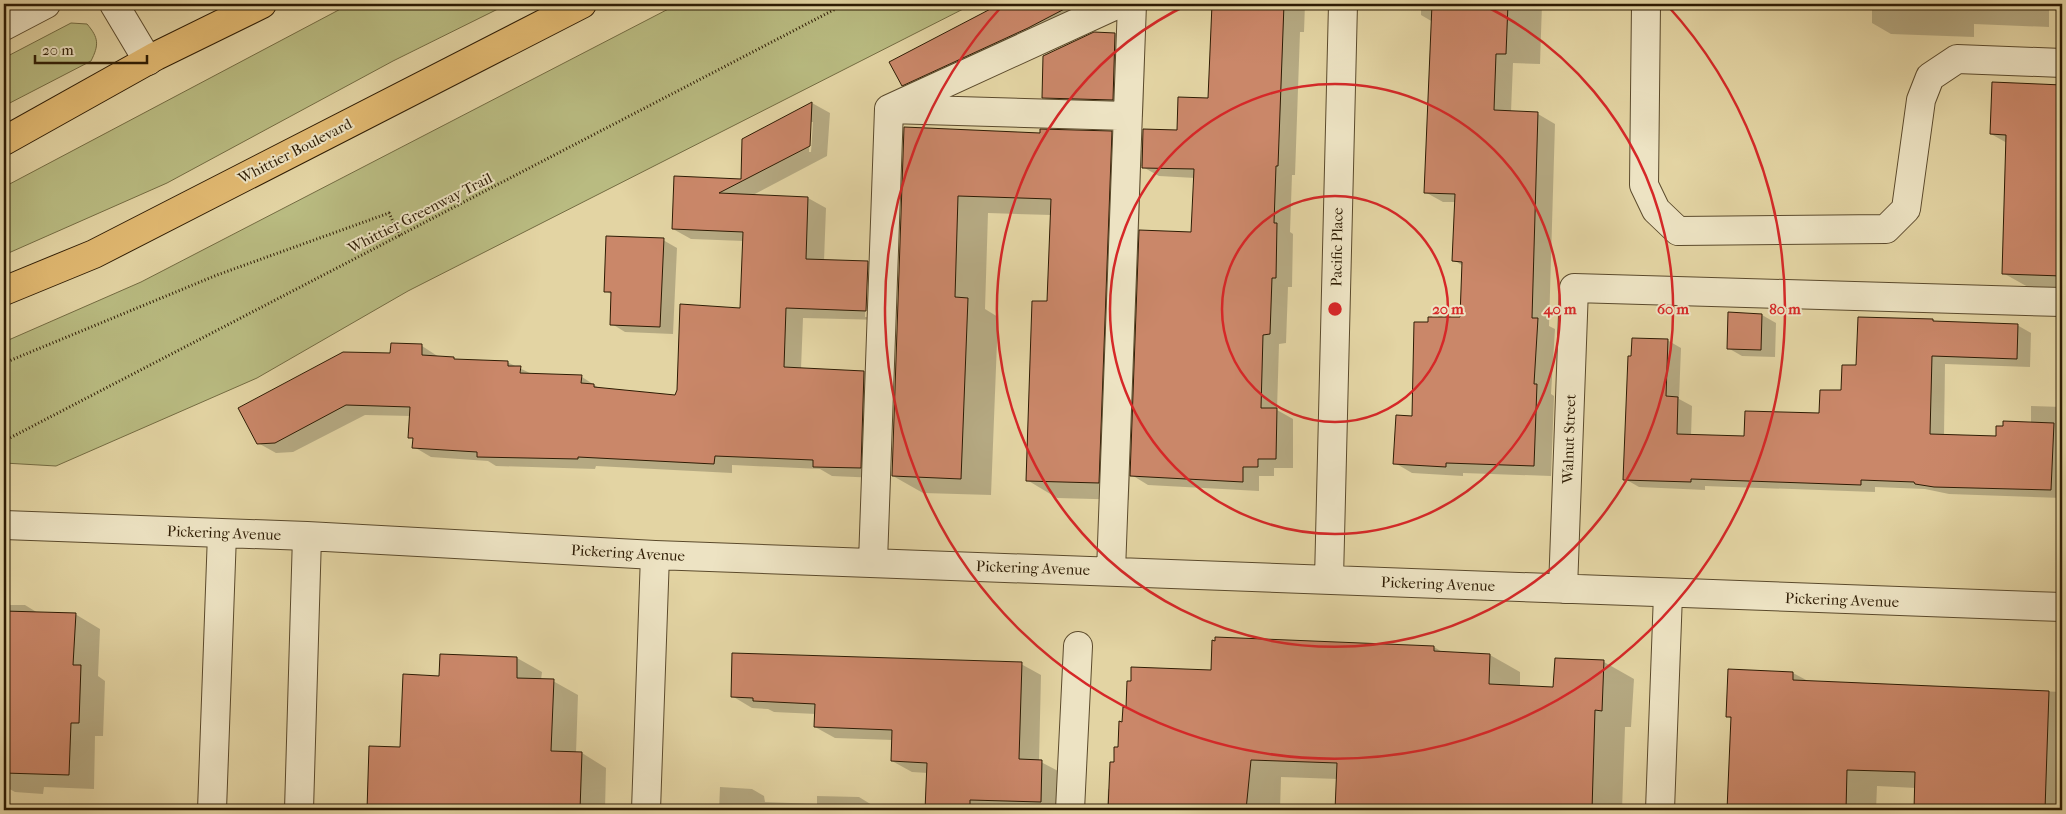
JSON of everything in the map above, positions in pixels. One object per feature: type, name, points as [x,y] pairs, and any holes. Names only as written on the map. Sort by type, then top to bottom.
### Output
[{"type":"main road","points":[[4,141],[148,61],[262,4]]},
{"type":"main road","name":"Whittier Boulevard","points":[[4,291],[94,254],[582,4]]},
{"type":"street","points":[[4,26],[46,4]]},
{"type":"street","points":[[114,4],[148,61]]},
{"type":"street","points":[[889,109],[1118,4]]},
{"type":"street","points":[[1111,571],[1132,4]]},
{"type":"street","name":"Pacific Place","points":[[1330,580],[1342,4]]},
{"type":"street","points":[[1646,4],[1644,185],[1656,210],[1678,231],[1886,230],[1906,209],[1921,100],[1930,76],[1957,59],[2062,63]]},
{"type":"street","points":[[889,109],[1127,116]]},
{"type":"street","points":[[873,562],[889,109]]},
{"type":"street","name":"Walnut Street","points":[[1563,589],[1574,288],[2062,302]]},
{"type":"street","name":"Pickering Avenue","points":[[4,525],[308,536],[655,555],[2062,608]]},
{"type":"street","points":[[212,810],[222,534]]},
{"type":"street","points":[[299,810],[308,536]]},
{"type":"street","points":[[646,810],[655,555]]},
{"type":"street","points":[[1660,810],[1668,594]]},
{"type":"street","points":[[1070,810],[1078,646]]},
{"type":"path","name":"Whittier Greenway Trail","points":[[4,441],[846,4]]},
{"type":"path","points":[[4,363],[217,275],[389,213],[400,236]]},
{"type":"green space","points":[[350,4],[508,4],[393,61],[167,183],[4,255],[4,187]]},
{"type":"green space","points":[[678,4],[973,4],[408,291],[257,378],[56,466],[4,463],[4,342],[141,282]]},
{"type":"green space","points":[[71,23],[87,24],[94,33],[96,46],[91,61],[4,106],[4,58]]},
{"type":"building","points":[[1000,4],[1074,4],[1028,28],[902,86],[889,62]]},
{"type":"building","points":[[1212,4],[1284,4],[1274,223],[1277,223],[1276,278],[1272,278],[1270,334],[1263,335],[1261,408],[1277,408],[1276,459],[1258,459],[1258,467],[1243,467],[1243,482],[1130,476],[1139,230],[1191,232],[1194,169],[1142,168],[1143,129],[1177,130],[1178,97],[1208,98]]},
{"type":"building","points":[[1432,4],[1508,4],[1506,54],[1496,54],[1494,110],[1538,112],[1532,318],[1538,318],[1534,384],[1537,384],[1534,466],[1446,463],[1446,467],[1393,464],[1396,415],[1412,416],[1414,322],[1428,322],[1428,317],[1460,317],[1462,262],[1452,261],[1455,194],[1424,193]]},
{"type":"building","points":[[1094,32],[1115,33],[1113,100],[1042,98],[1043,56]]},
{"type":"building","points":[[1992,82],[2062,85],[2062,276],[2002,274],[2006,135],[1990,134]]},
{"type":"building","points":[[812,102],[810,146],[719,193],[808,197],[806,259],[868,261],[866,311],[786,308],[784,367],[864,371],[861,468],[813,467],[813,460],[715,456],[714,464],[578,457],[578,459],[477,457],[477,452],[412,448],[413,438],[408,438],[410,407],[346,405],[275,443],[257,444],[238,408],[343,352],[390,353],[391,343],[422,344],[422,355],[454,357],[454,359],[508,361],[508,366],[521,366],[520,373],[582,375],[581,383],[594,384],[594,387],[675,395],[677,390],[680,304],[740,308],[743,232],[672,229],[674,176],[741,179],[742,139]]},
{"type":"building","points":[[904,127],[1040,133],[1040,129],[1112,131],[1099,483],[1026,481],[1032,301],[1047,301],[1051,199],[958,196],[955,297],[968,298],[961,479],[892,476]]},
{"type":"building","points":[[606,236],[664,238],[660,327],[610,325],[611,292],[604,292]]},
{"type":"building","points":[[1728,312],[1762,314],[1761,350],[1727,349]]},
{"type":"building","points":[[1858,317],[2018,324],[2017,359],[1932,356],[1930,434],[1996,436],[1996,426],[2003,426],[2003,421],[2054,423],[2051,490],[1934,487],[1915,484],[1914,482],[1861,480],[1861,485],[1691,479],[1691,482],[1623,480],[1628,356],[1631,356],[1632,338],[1668,339],[1666,396],[1678,397],[1677,434],[1744,436],[1745,411],[1819,413],[1820,390],[1841,390],[1842,365],[1856,365]]},
{"type":"building","points":[[4,611],[76,613],[73,665],[81,665],[79,723],[71,723],[69,775],[4,773]]},
{"type":"building","points":[[1215,637],[1434,646],[1434,651],[1490,654],[1489,684],[1553,687],[1555,658],[1604,660],[1602,711],[1595,710],[1592,810],[1335,810],[1337,763],[1251,760],[1246,810],[1108,810],[1110,762],[1114,762],[1114,747],[1118,747],[1119,721],[1122,722],[1123,707],[1126,707],[1127,681],[1131,681],[1131,667],[1211,670],[1212,640],[1215,641]]},
{"type":"building","points":[[732,653],[1022,662],[1019,759],[1042,760],[1041,802],[970,800],[970,810],[925,810],[927,763],[891,761],[892,730],[814,727],[815,704],[753,701],[753,698],[731,697]]},
{"type":"building","points":[[440,654],[517,657],[517,678],[554,679],[551,751],[582,752],[580,810],[367,810],[369,746],[400,747],[403,674],[439,676]]},
{"type":"building","points":[[1728,669],[1793,672],[1793,680],[2049,691],[2045,810],[1914,810],[1915,772],[1847,770],[1846,810],[1727,810],[1731,717],[1726,717]]}]
